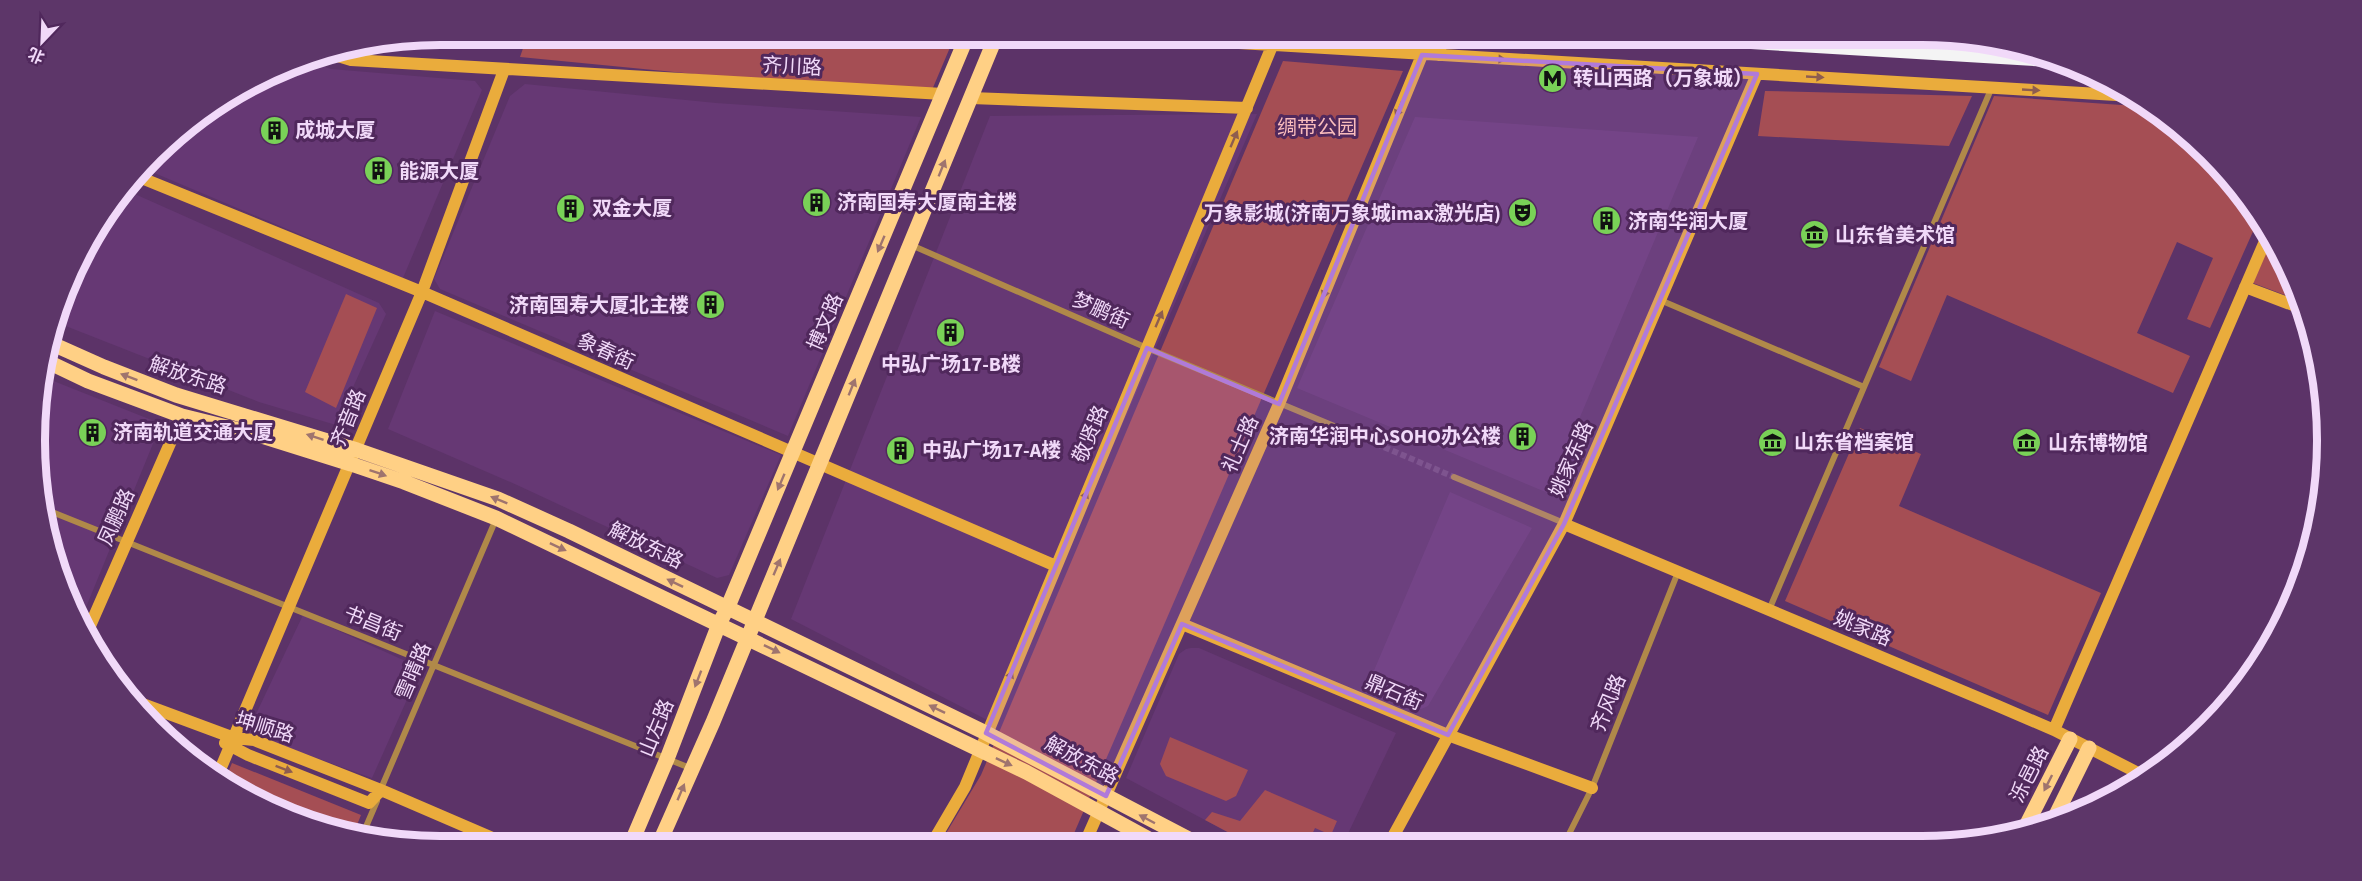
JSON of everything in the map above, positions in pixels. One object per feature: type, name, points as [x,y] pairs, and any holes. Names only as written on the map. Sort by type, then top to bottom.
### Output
[{"type":"highway","points":[[1834,45],[2012,56]]},
{"type":"main road","name":"博文路","points":[[719,624],[728,609],[963,45]]},
{"type":"main road","points":[[662,836],[820,466],[993,45]]},
{"type":"main road","name":"解放东路","points":[[56,346],[176,395],[354,457],[498,499],[569,531],[986,733],[1183,836]]},
{"type":"main road","name":"解放东路","points":[[53,364],[88,381],[182,416],[354,457],[404,482],[496,518],[980,750],[1144,836]]},
{"type":"main road","name":"山左路","points":[[634,836],[667,759],[719,624]]},
{"type":"main road","name":"泺邑路","points":[[2028,822],[2070,739]]},
{"type":"main road","points":[[2058,812],[2089,748]]},
{"type":"street","name":"敬贤路","points":[[936,836],[965,787],[1273,45]]},
{"type":"street","points":[[1324,45],[1422,55],[2113,95]]},
{"type":"street","points":[[1422,45],[1422,55]]},
{"type":"street","points":[[1439,55],[1441,45]]},
{"type":"street","name":"齐川路","points":[[356,54],[504,70],[943,94]]},
{"type":"street","name":"礼士路","points":[[1088,836],[1279,404],[1422,55]]},
{"type":"street","name":"齐音路","points":[[220,769],[422,292],[504,70]]},
{"type":"street","name":"姚家东路","points":[[1393,836],[1564,524],[1757,74]]},
{"type":"street","points":[[1769,610],[1992,87]]},
{"type":"street","points":[[971,98],[1247,108]]},
{"type":"street","name":"象春街","points":[[144,179],[422,292],[820,466],[1056,566]]},
{"type":"street","points":[[2054,730],[2264,243]]},
{"type":"street","name":"梦鹏街","points":[[911,245],[1147,348],[1351,433]]},
{"type":"street","points":[[2246,286],[2293,305]]},
{"type":"street","points":[[1660,300],[1864,387]]},
{"type":"street","name":"凤鹏路","points":[[91,624],[182,416]]},
{"type":"street","points":[[1454,477],[1564,524]]},
{"type":"street","name":"书昌街","points":[[52,512],[691,768]]},
{"type":"street","name":"雪晴路","points":[[365,828],[496,518]]},
{"type":"street","name":"姚家路","points":[[1564,524],[2054,730],[2136,772]]},
{"type":"street","name":"齐风路","points":[[1568,836],[1592,788],[1678,572]]},
{"type":"street","name":"鼎石街","points":[[1182,624],[1448,735],[1592,788]]},
{"type":"street","name":"坤顺路","points":[[148,707],[232,741]]},
{"type":"street","name":"坤顺路","points":[[159,718],[232,741],[254,740],[381,790],[488,836]]},
{"type":"highlighted area","points":[[1422,55],[1757,74],[1564,524],[1448,735],[1182,624],[1106,796],[986,733],[1147,348],[1279,404]]},
{"type":"shaded area","points":[[318,64],[331,69],[475,81],[482,90],[403,278],[151,172],[180,143],[221,112],[266,86]]},
{"type":"shaded area","points":[[525,84],[716,103],[921,117],[788,436],[440,289],[434,279],[510,96]]},
{"type":"shaded area","points":[[1257,114],[993,723],[791,619],[990,116]]},
{"type":"shaded area","points":[[1415,117],[1698,137],[1548,493],[1297,388]]},
{"type":"shaded area","points":[[133,193],[379,303],[386,314],[336,425],[259,402],[62,325],[75,289],[98,243]]},
{"type":"shaded area","points":[[435,311],[781,455],[729,575],[717,578],[517,485],[388,429]]},
{"type":"shaded area","points":[[50,380],[154,421],[159,429],[84,611],[58,543],[48,492],[45,440]]},
{"type":"shaded area","points":[[1450,492],[1532,528],[1428,706],[1421,709],[1367,687]]},
{"type":"shaded area","points":[[303,615],[421,668],[372,778],[247,733]]},
{"type":"shaded area","points":[[1199,648],[1396,733],[1347,836],[1235,836],[1126,778],[1179,654],[1186,649]]},
{"type":"green space","points":[[524,45],[951,45],[929,97],[520,57]]},
{"type":"green space","name":"绸带公园","points":[[1283,61],[1403,71],[1073,836],[944,836],[981,775]]},
{"type":"green space","points":[[1765,91],[1972,96],[1949,146],[1758,136]]},
{"type":"green space","points":[[1994,96],[2131,106],[2162,127],[2201,161],[2235,200],[2255,228],[2210,328],[2187,319],[2213,258],[2177,242],[2137,333],[2190,356],[2173,393],[1947,295],[1911,381],[1879,367]]},
{"type":"green space","points":[[2267,249],[2290,297],[2253,283]]},
{"type":"green space","points":[[346,294],[377,308],[336,408],[305,392]]},
{"type":"green space","points":[[1860,428],[1921,454],[1899,506],[2101,593],[2048,715],[1785,601]]},
{"type":"green space","points":[[1170,737],[1248,770],[1236,796],[1226,801],[1166,776],[1160,764]]},
{"type":"green space","points":[[232,763],[361,815],[356,827],[338,823],[289,806],[228,773]]},
{"type":"green space","points":[[1265,790],[1337,821],[1331,835],[1315,828],[1311,836],[1235,836],[1205,820],[1212,812],[1240,821]]},
{"type":"tunnel","points":[[1351,433],[1454,477]]},
{"type":"place","name":"转山西路（万象城）","points":[[1552,78]]},
{"type":"place","name":"成城大厦","points":[[274,130]]},
{"type":"place","name":"能源大厦","points":[[378,171]]},
{"type":"place","name":"济南国寿大厦南主楼","points":[[816,202]]},
{"type":"place","name":"双金大厦","points":[[571,208]]},
{"type":"place","name":"万象影城(济南万象城imax激光店)","points":[[1522,213]]},
{"type":"place","name":"济南华润大厦","points":[[1607,221]]},
{"type":"place","name":"山东省美术馆","points":[[1814,235]]},
{"type":"place","name":"济南国寿大厦北主楼","points":[[710,305]]},
{"type":"place","name":"中弘广场17-B楼","points":[[951,333]]},
{"type":"place","name":"济南轨道交通大厦","points":[[92,432]]},
{"type":"place","name":"济南华润中心SOHO办公楼","points":[[1522,436]]},
{"type":"place","name":"山东省档案馆","points":[[1773,442]]},
{"type":"place","name":"山东博物馆","points":[[2027,443]]},
{"type":"place","name":"中弘广场17-A楼","points":[[901,450]]}]
